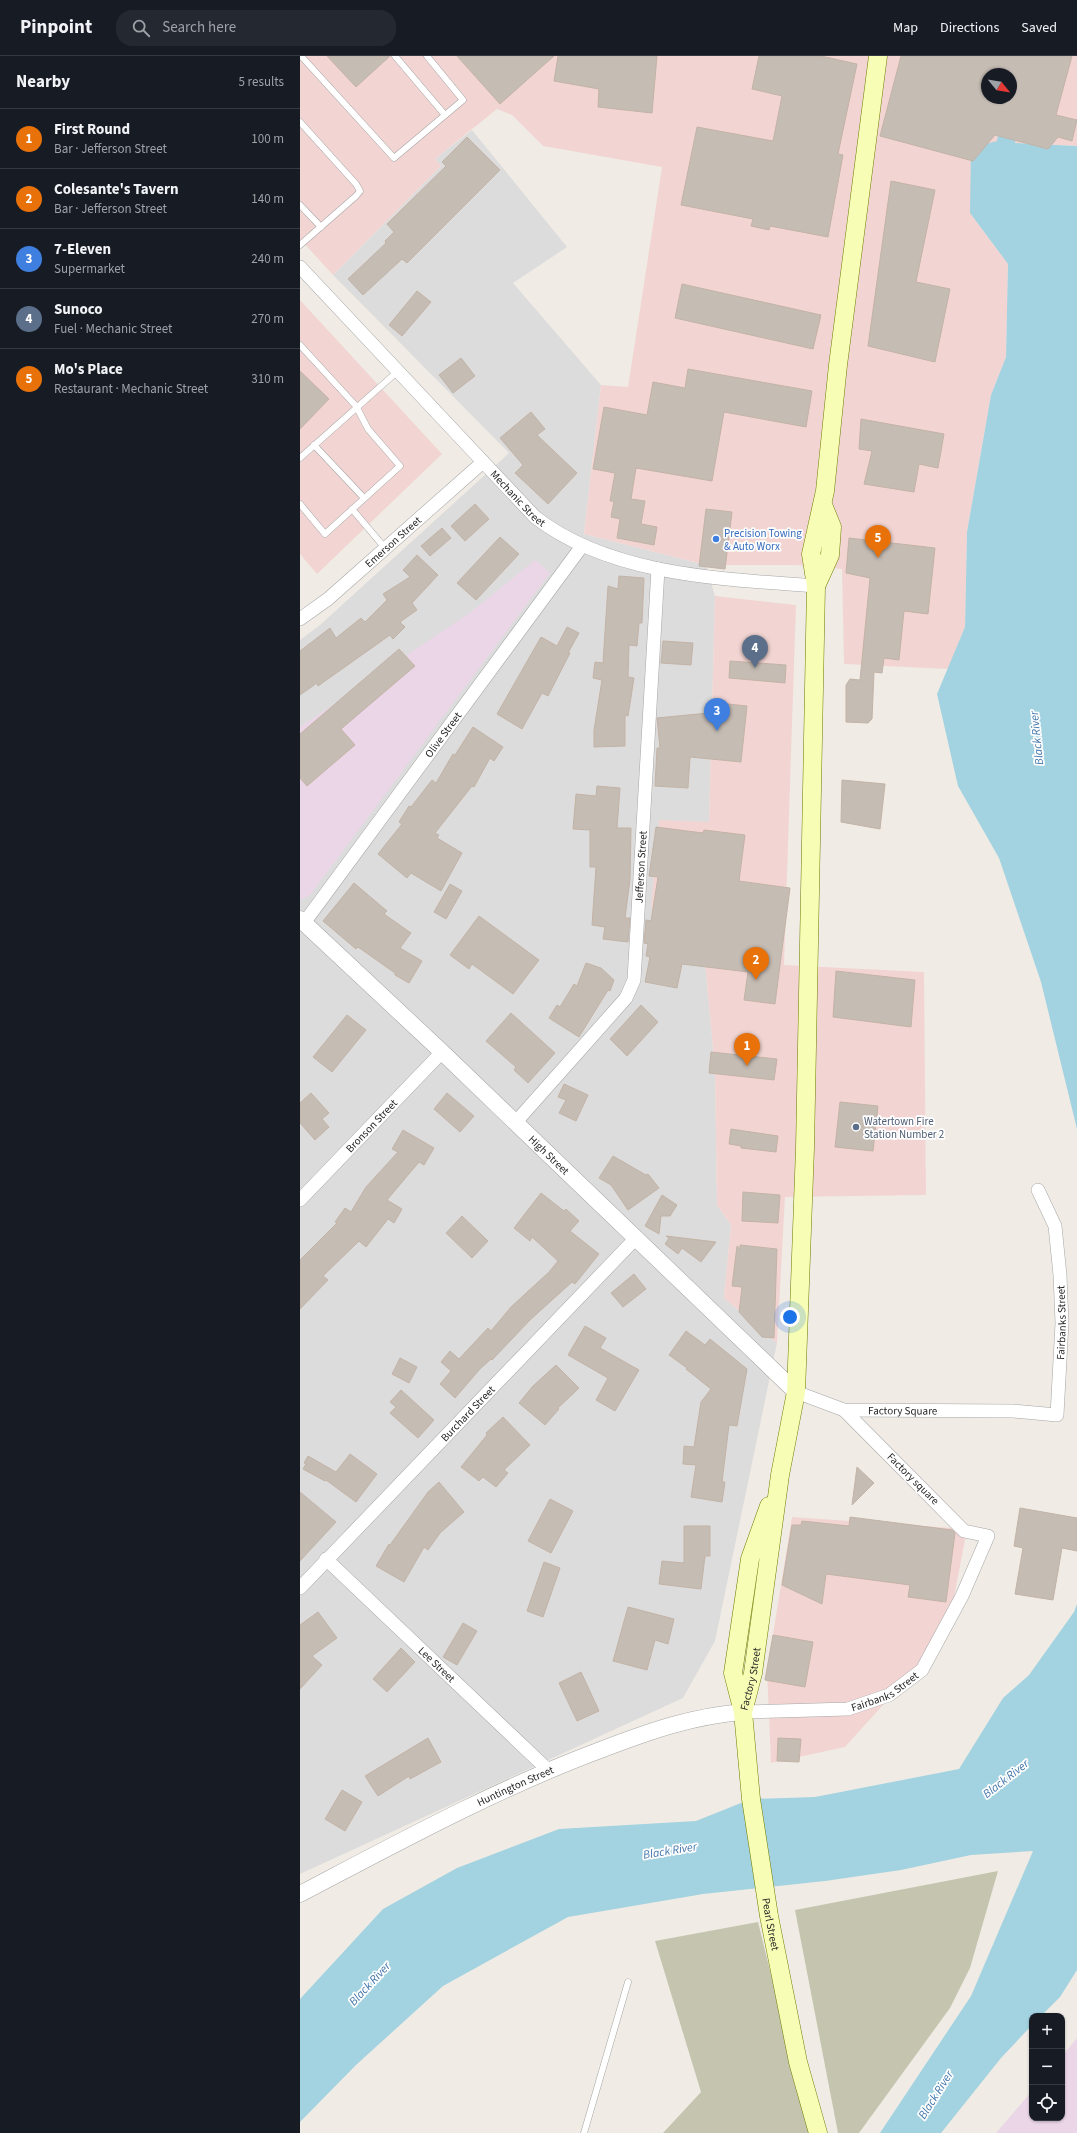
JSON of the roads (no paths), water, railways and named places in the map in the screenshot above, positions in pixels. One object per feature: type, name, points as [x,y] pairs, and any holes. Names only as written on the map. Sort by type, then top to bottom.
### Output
[{"type":"main road","points":[[816,586],[830,555],[832,527],[823,505],[838,365],[878,56]]},
{"type":"main road","name":"Factory Street","points":[[743,1712],[753,1673],[780,1475],[796,1392],[805,1148],[816,586]]},
{"type":"main road","name":"Pearl Street","points":[[743,1712],[756,1835],[769,1916],[798,2062],[818,2133]]},
{"type":"street","name":"Mechanic Street","points":[[300,267],[535,517],[582,546],[658,568],[715,578],[816,586]]},
{"type":"street","name":"Emerson Street","points":[[300,619],[328,599],[483,462]]},
{"type":"street","name":"Olive Street","points":[[302,921],[582,546]]},
{"type":"street","name":"Jefferson Street","points":[[515,1123],[626,998],[634,980],[658,568]]},
{"type":"street","name":"High Street","points":[[302,921],[442,1052],[796,1392]]},
{"type":"street","name":"Bronson Street","points":[[300,1200],[442,1052]]},
{"type":"street","name":"Fairbanks Street","points":[[1013,1411],[1057,1415],[1062,1323],[1060,1275],[1054,1226],[1038,1190]]},
{"type":"street","name":"Burchard Street","points":[[300,1588],[326,1559],[635,1239]]},
{"type":"street","name":"Factory Square","points":[[796,1392],[844,1410],[1013,1411]]},
{"type":"street","name":"Factory square","points":[[844,1410],[964,1531],[988,1536]]},
{"type":"street","name":"Fairbanks Street","points":[[743,1712],[848,1709],[889,1695],[922,1670],[962,1596],[988,1536]]},
{"type":"street","name":"Lee Street","points":[[326,1559],[547,1769]]},
{"type":"street","name":"Huntington Street","points":[[300,1894],[429,1827],[547,1769],[663,1726],[713,1715],[743,1712]]},
{"type":"lane","points":[[302,56],[394,158],[463,100],[427,56]]},
{"type":"lane","points":[[395,56],[445,115]]},
{"type":"lane","points":[[300,122],[356,184],[360,191],[300,245]]},
{"type":"lane","points":[[300,205],[321,227]]},
{"type":"lane","points":[[300,345],[356,406],[368,429],[400,466],[324,534],[300,504]]},
{"type":"lane","points":[[300,458],[356,406],[398,371]]},
{"type":"lane","points":[[314,445],[364,498]]},
{"type":"lane","points":[[352,509],[385,548]]},
{"type":"lane","points":[[584,2133],[628,1982]]},
{"type":"water","points":[[1014,56],[1017,68],[1012,68]]},
{"type":"water","name":"Black River","points":[[1017,69],[1022,90],[1015,143],[1077,146],[1077,1129],[1041,982],[999,858],[958,786],[937,694],[965,627],[967,532],[991,395],[1006,357],[1008,264],[970,213],[971,148],[997,141],[1002,104],[1017,104]]},
{"type":"water","name":"Black River","points":[[1077,1604],[1077,1970],[1060,1997],[1044,2013],[1029,2013],[1029,2028],[1001,2058],[941,2133],[880,2133],[971,1996],[1033,1851],[971,1855],[901,1870],[825,1881],[703,1894],[568,1917],[443,1986],[356,2065],[300,2122],[300,1999],[383,1909],[457,1868],[559,1829],[696,1821],[751,1799],[815,1797],[959,1769],[1003,1698],[1029,1675],[1074,1612]]},
{"type":"place","name":"Precision Towing & Auto Worx","points":[[716,539]]},
{"type":"place","name":"Mo's Place","points":[[878,558]]},
{"type":"place","name":"Sunoco","points":[[755,668]]},
{"type":"place","name":"7-Eleven","points":[[717,731]]},
{"type":"place","name":"Colesante's Tavern","points":[[756,980]]},
{"type":"place","name":"First Round","points":[[747,1066]]},
{"type":"place","name":"Watertown Fire Station Number 2","points":[[856,1127]]}]
